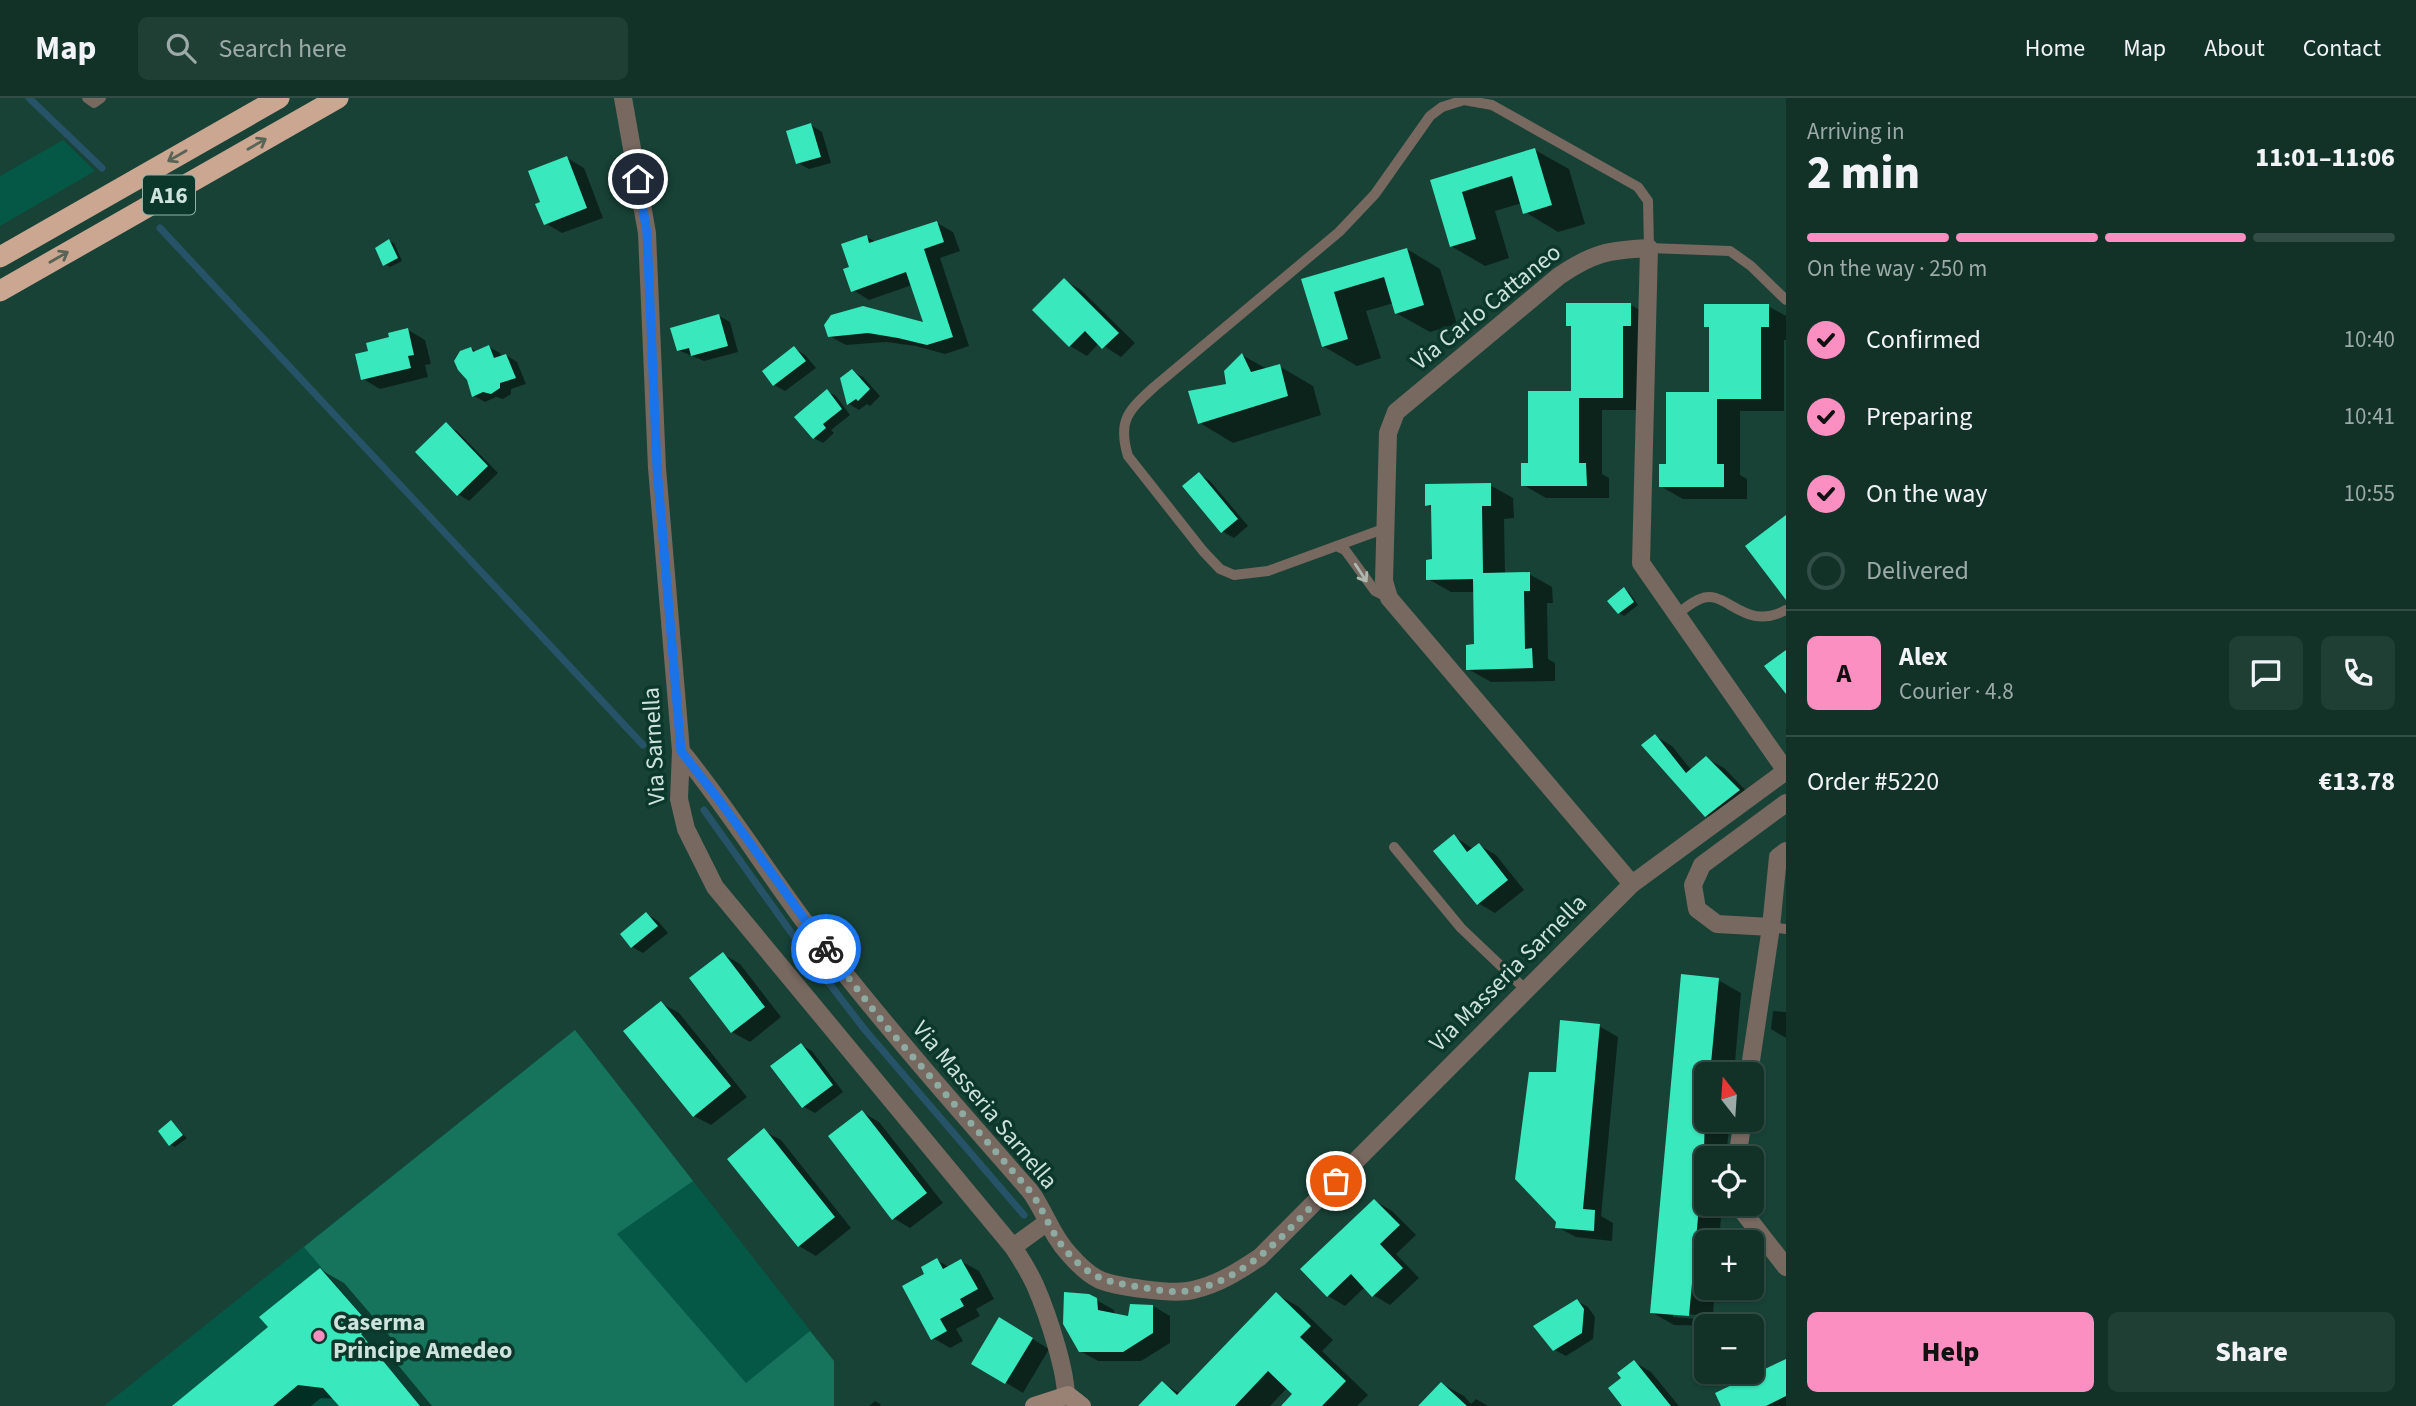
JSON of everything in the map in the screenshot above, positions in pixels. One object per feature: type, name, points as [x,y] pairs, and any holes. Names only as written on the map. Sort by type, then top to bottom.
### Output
[{"type":"highway","name":"A16","points":[[0,257],[279,98]]},
{"type":"highway","name":"A16","points":[[0,291],[338,98]]},
{"type":"street","name":"Via Sarnella","points":[[623,98],[647,233],[657,468],[681,751],[679,799],[686,828],[715,887],[1013,1247],[1039,1294],[1072,1402]]},
{"type":"street","name":"Via Carlo Cattaneo","points":[[1389,598],[1384,581],[1388,433],[1396,412],[1559,276],[1581,261],[1613,250],[1649,248]]},
{"type":"street","points":[[1649,248],[1641,563],[1786,771]]},
{"type":"street","points":[[1389,598],[1632,884]]},
{"type":"street","name":"Via Masseria Sarnella","points":[[681,751],[722,804],[817,939],[886,1026],[1030,1191],[1041,1206],[1046,1223],[1068,1254],[1097,1278],[1167,1292],[1191,1291],[1230,1277],[1261,1257],[1632,884],[1786,771]]},
{"type":"street","points":[[1778,928],[1717,925],[1697,909],[1693,885],[1702,865],[1786,803]]},
{"type":"street","points":[[1751,1062],[1778,928],[1777,857],[1786,851]]},
{"type":"street","points":[[1746,1216],[1786,1267]]},
{"type":"street","points":[[1013,1247],[1046,1223]]},
{"type":"street","points":[[1034,1406],[1072,1402]]},
{"type":"lane","points":[[87,98],[94,103],[101,98]]},
{"type":"lane","points":[[1386,528],[1268,571],[1234,575],[1220,569],[1203,551],[1128,456],[1124,441],[1124,424],[1130,408],[1339,232],[1375,194],[1430,116],[1442,107],[1464,100],[1492,105],[1638,187],[1648,201],[1649,248],[1730,251],[1751,266],[1786,300]]},
{"type":"lane","points":[[1336,546],[1345,550],[1375,592],[1389,598]]},
{"type":"lane","points":[[1677,614],[1701,598],[1716,597],[1754,617],[1774,616],[1786,610]]},
{"type":"lane","points":[[1394,847],[1461,928],[1526,990]]},
{"type":"green space","points":[[63,140],[95,171],[0,226],[0,176]]},
{"type":"green space","points":[[575,1030],[834,1361],[834,1406],[104,1406]]},
{"type":"green space","points":[[575,1030],[693,1181],[617,1234],[746,1383],[810,1331],[834,1361],[834,1406],[418,1406],[361,1334],[371,1326],[304,1247]]},
{"type":"building","points":[[811,123],[821,157],[796,164],[786,131]]},
{"type":"building","points":[[1535,148],[1552,205],[1523,214],[1512,176],[1462,192],[1476,239],[1450,247],[1430,180]]},
{"type":"building","points":[[567,156],[587,208],[544,225],[535,204],[540,202],[528,171]]},
{"type":"building","points":[[937,221],[944,242],[924,249],[953,337],[927,345],[868,333],[828,337],[824,325],[831,315],[863,306],[923,322],[906,272],[851,292],[843,269],[849,267],[841,244],[867,235],[869,243]]},
{"type":"building","points":[[389,239],[398,258],[383,266],[375,248]]},
{"type":"building","points":[[1407,248],[1424,305],[1395,314],[1384,277],[1334,292],[1348,339],[1322,347],[1301,279]]},
{"type":"building","points":[[1064,278],[1119,333],[1102,349],[1085,331],[1069,347],[1032,310]]},
{"type":"building","points":[[1566,303],[1631,303],[1631,326],[1623,326],[1623,398],[1579,398],[1579,463],[1586,463],[1587,486],[1521,486],[1521,463],[1528,463],[1528,391],[1571,391],[1571,326],[1566,326]]},
{"type":"building","points":[[1704,304],[1769,304],[1769,327],[1761,327],[1761,399],[1717,399],[1717,464],[1724,464],[1724,487],[1659,487],[1659,464],[1666,464],[1666,392],[1709,392],[1709,327],[1704,327]]},
{"type":"building","points":[[719,314],[728,346],[691,356],[689,348],[677,351],[670,328]]},
{"type":"building","points":[[408,328],[414,355],[408,356],[411,368],[361,380],[355,354],[368,351],[366,343]]},
{"type":"building","points":[[489,345],[494,358],[506,354],[516,378],[500,383],[500,388],[491,394],[483,392],[472,397],[467,380],[454,361],[460,351],[471,347],[473,352]]},
{"type":"building","points":[[794,346],[806,361],[773,386],[762,371]]},
{"type":"building","points":[[1242,353],[1251,372],[1280,364],[1288,396],[1198,424],[1188,391],[1226,384],[1224,371]]},
{"type":"building","points":[[852,369],[870,389],[858,401],[856,399],[847,405],[840,378]]},
{"type":"building","points":[[827,389],[842,409],[823,424],[826,428],[813,439],[794,417]]},
{"type":"building","points":[[446,422],[488,466],[457,496],[415,452]]},
{"type":"building","points":[[1199,472],[1238,519],[1221,533],[1182,486]]},
{"type":"building","points":[[1491,483],[1491,506],[1482,506],[1483,573],[1530,572],[1530,591],[1524,591],[1525,649],[1532,648],[1533,668],[1466,670],[1466,645],[1474,644],[1473,579],[1426,580],[1426,560],[1432,559],[1431,505],[1425,506],[1425,484]]},
{"type":"building","points":[[1786,515],[1786,600],[1745,546]]},
{"type":"building","points":[[1624,587],[1634,602],[1618,614],[1607,601]]},
{"type":"building","points":[[1786,650],[1786,694],[1764,666]]},
{"type":"building","points":[[1655,734],[1686,773],[1706,756],[1740,790],[1705,817],[1641,745]]},
{"type":"building","points":[[1454,834],[1467,852],[1479,843],[1508,880],[1477,905],[1433,851]]},
{"type":"building","points":[[646,912],[658,926],[631,948],[620,934]]},
{"type":"building","points":[[723,952],[765,1007],[731,1033],[689,978]]},
{"type":"building","points":[[1681,974],[1719,978],[1711,1062],[1694,1062],[1694,1132],[1704,1132],[1704,1146],[1694,1146],[1694,1216],[1698,1216],[1697,1230],[1694,1230],[1689,1316],[1650,1313]]},
{"type":"building","points":[[661,1001],[731,1086],[693,1117],[623,1031]]},
{"type":"building","points":[[1560,1020],[1600,1024],[1583,1209],[1595,1210],[1594,1231],[1555,1228],[1556,1222],[1515,1179],[1529,1072],[1556,1072]]},
{"type":"building","points":[[801,1043],[833,1085],[802,1108],[770,1066]]},
{"type":"building","points":[[862,1110],[927,1193],[892,1220],[828,1136]]},
{"type":"building","points":[[171,1120],[183,1135],[169,1146],[158,1131]]},
{"type":"building","points":[[764,1128],[835,1217],[798,1247],[727,1159]]},
{"type":"building","points":[[1374,1199],[1400,1225],[1380,1244],[1403,1268],[1372,1297],[1351,1274],[1327,1297],[1300,1269]]},
{"type":"building","points":[[937,1258],[943,1269],[961,1259],[978,1289],[960,1299],[964,1306],[940,1319],[947,1331],[931,1340],[902,1286],[924,1274],[921,1267]]},
{"type":"building","name":"Caserma Principe Amedeo","points":[[320,1268],[371,1326],[361,1334],[420,1406],[339,1406],[323,1388],[298,1385],[273,1406],[172,1406],[268,1327],[259,1317]]},
{"type":"building","points":[[1064,1292],[1089,1294],[1097,1298],[1098,1310],[1128,1316],[1130,1304],[1153,1305],[1153,1333],[1123,1352],[1079,1352],[1063,1324]]},
{"type":"building","points":[[1276,1292],[1311,1326],[1300,1337],[1346,1381],[1322,1406],[1281,1406],[1292,1394],[1268,1371],[1235,1406],[1138,1406],[1162,1381],[1177,1395]]},
{"type":"building","points":[[1577,1299],[1584,1309],[1582,1333],[1553,1351],[1533,1326]]},
{"type":"building","points":[[999,1317],[1033,1338],[1005,1384],[971,1364]]},
{"type":"building","points":[[1786,1359],[1786,1396],[1766,1406],[1721,1406],[1715,1393],[1734,1384],[1764,1384],[1764,1370]]},
{"type":"building","points":[[1634,1360],[1671,1406],[1622,1406],[1608,1388],[1621,1378],[1617,1373]]},
{"type":"building","points":[[1441,1382],[1467,1406],[1418,1406]]},
{"type":"waterway","points":[[29,98],[102,168]]},
{"type":"waterway","points":[[160,228],[643,745]]},
{"type":"waterway","points":[[704,810],[805,952],[865,1030],[1024,1215]]},
{"type":"way so far","points":[[826,949],[886,1026],[1030,1191],[1041,1206],[1046,1223],[1068,1254],[1097,1278],[1167,1292],[1191,1291],[1230,1277],[1261,1257],[1336,1181]]},
{"type":"place","name":"Caserma Principe Amedeo","points":[[319,1336]]},
{"type":"route","points":[[638,179],[647,233],[657,468],[681,751],[826,949]]}]
